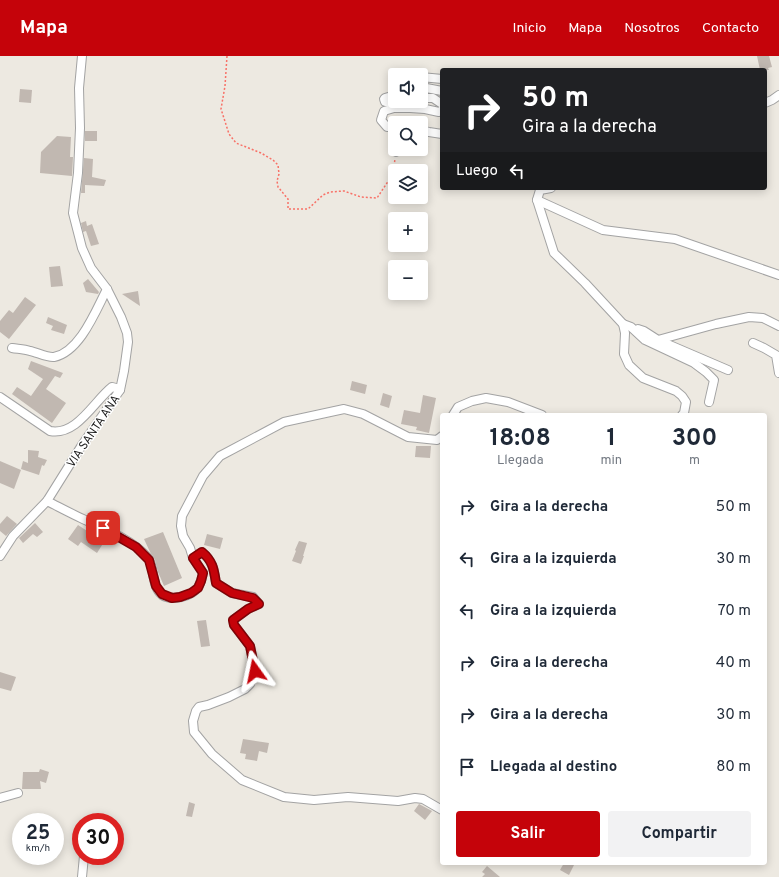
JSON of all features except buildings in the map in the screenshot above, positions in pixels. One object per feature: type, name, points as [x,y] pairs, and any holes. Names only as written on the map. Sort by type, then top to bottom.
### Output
[{"type":"street","name":"VIA SANTA ANA","points":[[0,556],[13,536],[47,501],[82,445],[120,390],[124,371],[128,342],[127,333],[107,289],[91,268],[82,248],[73,213],[78,173],[80,128],[79,88],[82,56]]},
{"type":"street","points":[[428,78],[440,79]]},
{"type":"street","points":[[428,88],[440,91]]},
{"type":"street","points":[[767,102],[779,95]]},
{"type":"street","points":[[428,98],[433,98],[440,103]]},
{"type":"street","points":[[388,127],[381,120],[384,111],[394,108],[425,109],[439,112],[440,108]]},
{"type":"street","points":[[428,132],[440,134]]},
{"type":"street","points":[[540,190],[537,200],[554,253],[585,282],[623,324],[728,370]]},
{"type":"street","points":[[537,200],[603,230],[675,239],[779,275]]},
{"type":"street","points":[[12,348],[28,350],[52,358],[65,352],[86,329],[107,289]]},
{"type":"street","points":[[658,340],[716,324],[749,317],[763,318],[779,326]]},
{"type":"street","points":[[623,324],[625,333],[624,354],[629,365],[643,378],[676,391],[682,396],[686,402],[684,413]]},
{"type":"street","points":[[631,327],[645,340],[694,363],[706,372],[714,380],[709,402]]},
{"type":"street","points":[[753,343],[776,355],[779,373]]},
{"type":"street","points":[[0,397],[50,431],[56,432],[78,422],[112,387],[120,390]]},
{"type":"street","points":[[454,413],[458,407],[472,401],[486,398],[508,402],[537,413]]},
{"type":"street","points":[[47,501],[103,528],[136,547],[149,560],[156,586],[162,594],[172,598],[180,597],[191,593],[198,588],[203,573],[193,558],[190,548],[183,536],[181,526],[182,516],[203,476],[220,456],[284,422],[344,409],[363,414],[408,437],[437,440],[440,438]]},
{"type":"street","points":[[193,558],[202,552],[208,556],[214,568],[216,583],[232,593],[253,598],[259,604],[248,609],[233,620],[234,625],[250,646],[255,671],[250,684],[245,689],[229,697],[199,707],[196,711],[193,721],[194,732],[212,754],[242,780],[284,797],[314,800],[348,797],[398,801],[416,798],[423,799],[440,809]]},
{"type":"street","points":[[0,798],[18,793]]},
{"type":"street","points":[[82,877],[83,865]]},
{"type":"path","points":[[228,56],[221,109],[229,134],[236,143],[261,153],[273,160],[278,165],[278,187],[288,199],[288,209],[308,209],[323,195],[330,192],[344,191],[361,198],[377,198],[394,174],[396,156]]},
{"type":"route","points":[[103,528],[136,547],[149,560],[156,586],[162,594],[172,598],[180,597],[191,593],[198,588],[203,573],[193,558],[202,552],[208,556],[214,568],[216,583],[232,593],[253,598],[259,604],[248,609],[233,620],[234,625],[250,646],[255,671]]}]
